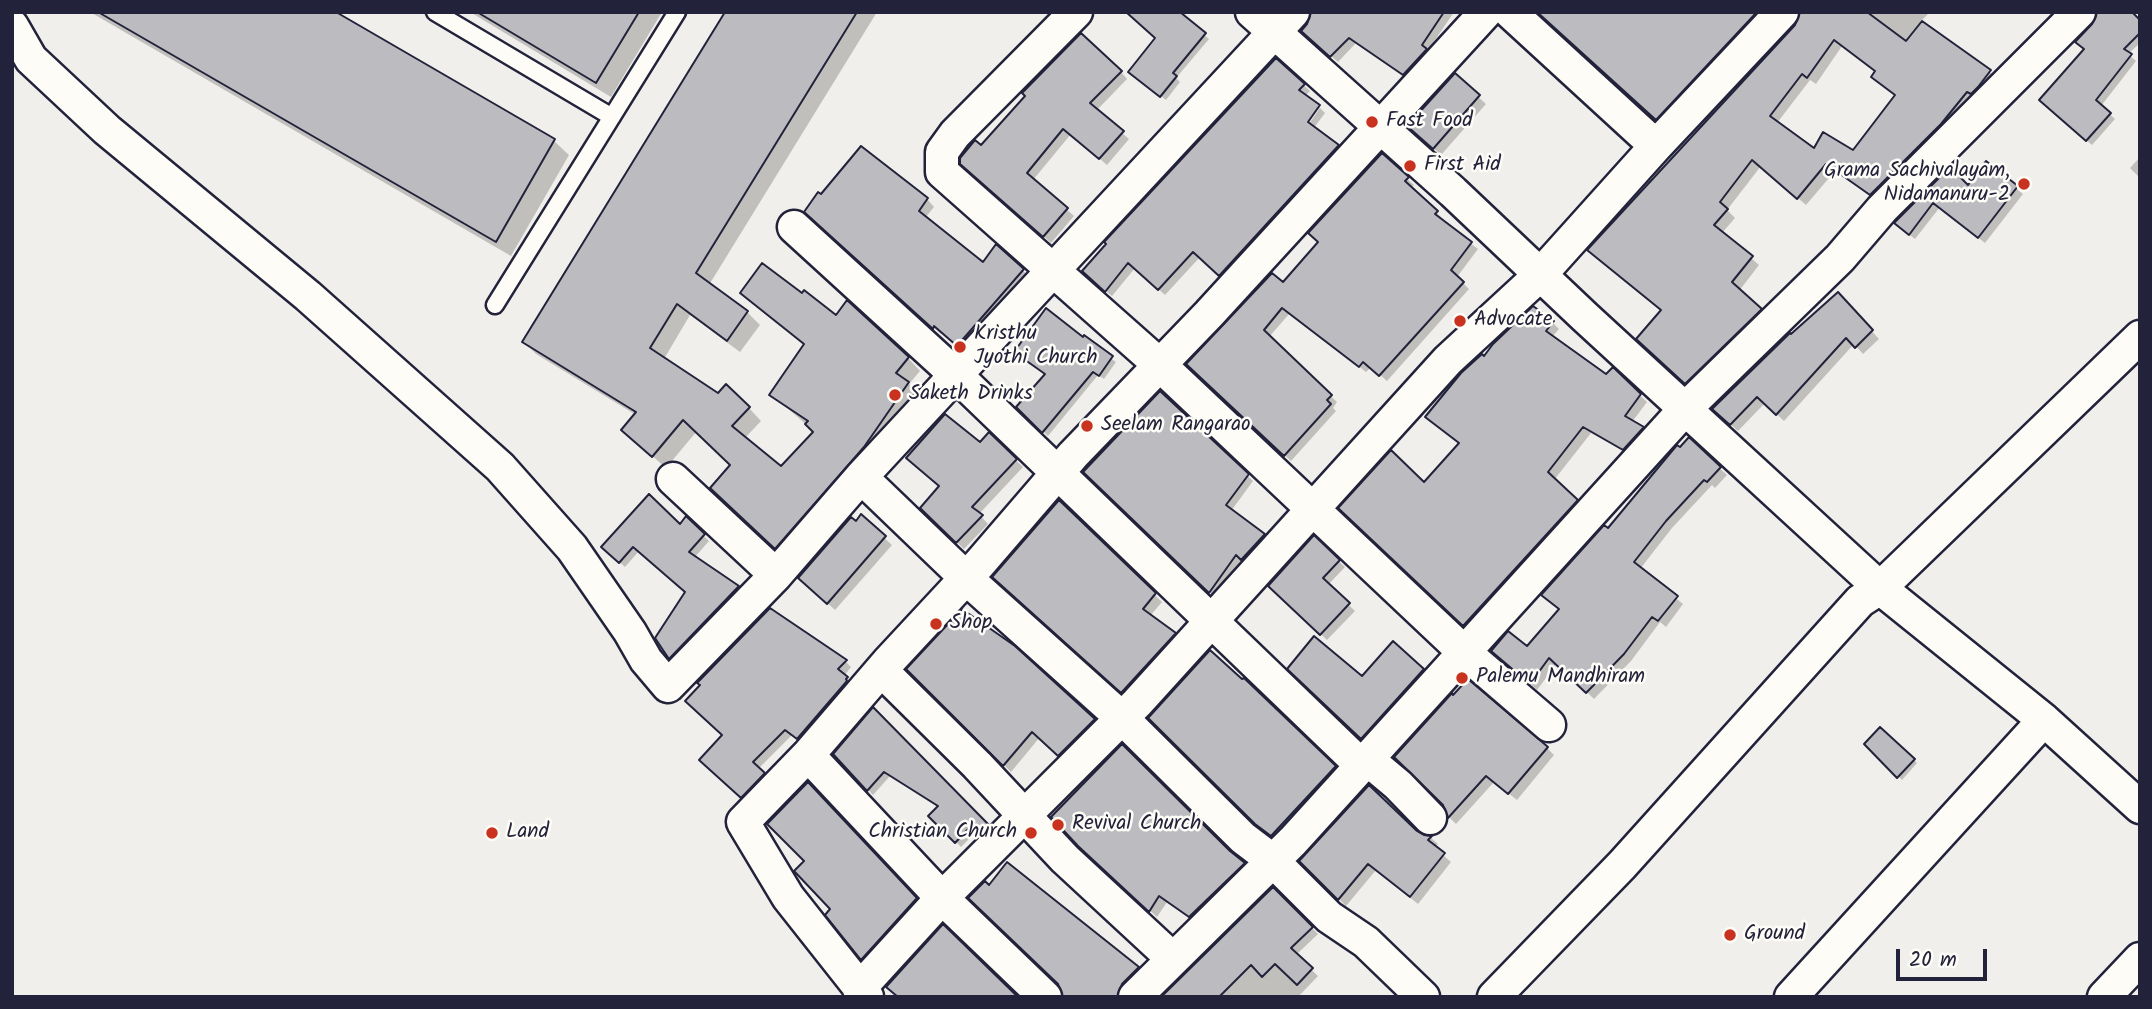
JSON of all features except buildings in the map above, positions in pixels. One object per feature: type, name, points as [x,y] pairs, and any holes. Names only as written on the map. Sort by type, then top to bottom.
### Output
[{"type":"street","points":[[1076,12],[955,134],[942,152],[942,172],[1161,366],[1464,652],[1549,725]]},
{"type":"street","points":[[1252,12],[1285,23],[1379,127],[1453,192],[1880,588],[2044,720],[2140,807]]},
{"type":"street","points":[[1486,12],[1161,366],[1073,455],[808,755],[743,822],[788,897],[863,993],[942,898],[1122,719],[1448,360],[1540,275],[1782,12]]},
{"type":"street","points":[[1510,12],[1656,146]]},
{"type":"street","points":[[1135,997],[1272,860],[1364,762],[1685,409],[1840,258],[1882,209],[2079,12]]},
{"type":"street","points":[[12,26],[31,59],[107,130],[309,296],[500,467],[572,548],[646,660],[668,687],[776,575],[861,477],[1285,23]]},
{"type":"street","points":[[794,227],[956,375],[1035,453],[1364,762],[1398,785],[1430,818]]},
{"type":"street","points":[[1494,997],[1622,865],[1860,601],[1880,588],[2140,337]]},
{"type":"street","points":[[861,477],[966,578],[1122,719],[1243,838],[1272,860],[1329,917],[1366,942],[1423,997]]},
{"type":"street","points":[[673,479],[776,575]]},
{"type":"street","points":[[881,670],[1065,859],[1173,959]]},
{"type":"street","points":[[1791,997],[2044,720]]},
{"type":"street","points":[[808,755],[942,898],[1045,997]]},
{"type":"street","points":[[2104,997],[2140,959]]},
{"type":"lane","points":[[435,12],[612,117]]},
{"type":"lane","points":[[495,305],[677,12]]},
{"type":"place","name":"Fast Food","points":[[1372,122]]},
{"type":"place","name":"First Aid","points":[[1410,166]]},
{"type":"place","name":"Grama Sachivalayam, Nidamanuru-2","points":[[2024,184]]},
{"type":"place","name":"Advocate","points":[[1460,321]]},
{"type":"place","name":"Kristhu Jyothi Church","points":[[960,347]]},
{"type":"place","name":"Saketh Drinks","points":[[895,395]]},
{"type":"place","name":"Seelam Rangarao","points":[[1087,426]]},
{"type":"place","name":"Shop","points":[[936,624]]},
{"type":"place","name":"Palemu Mandhiram","points":[[1462,678]]},
{"type":"place","name":"Revival Church","points":[[1058,825]]},
{"type":"place","name":"Land","points":[[492,833]]},
{"type":"place","name":"Christian Church","points":[[1031,833]]},
{"type":"place","name":"Ground","points":[[1730,935]]}]
